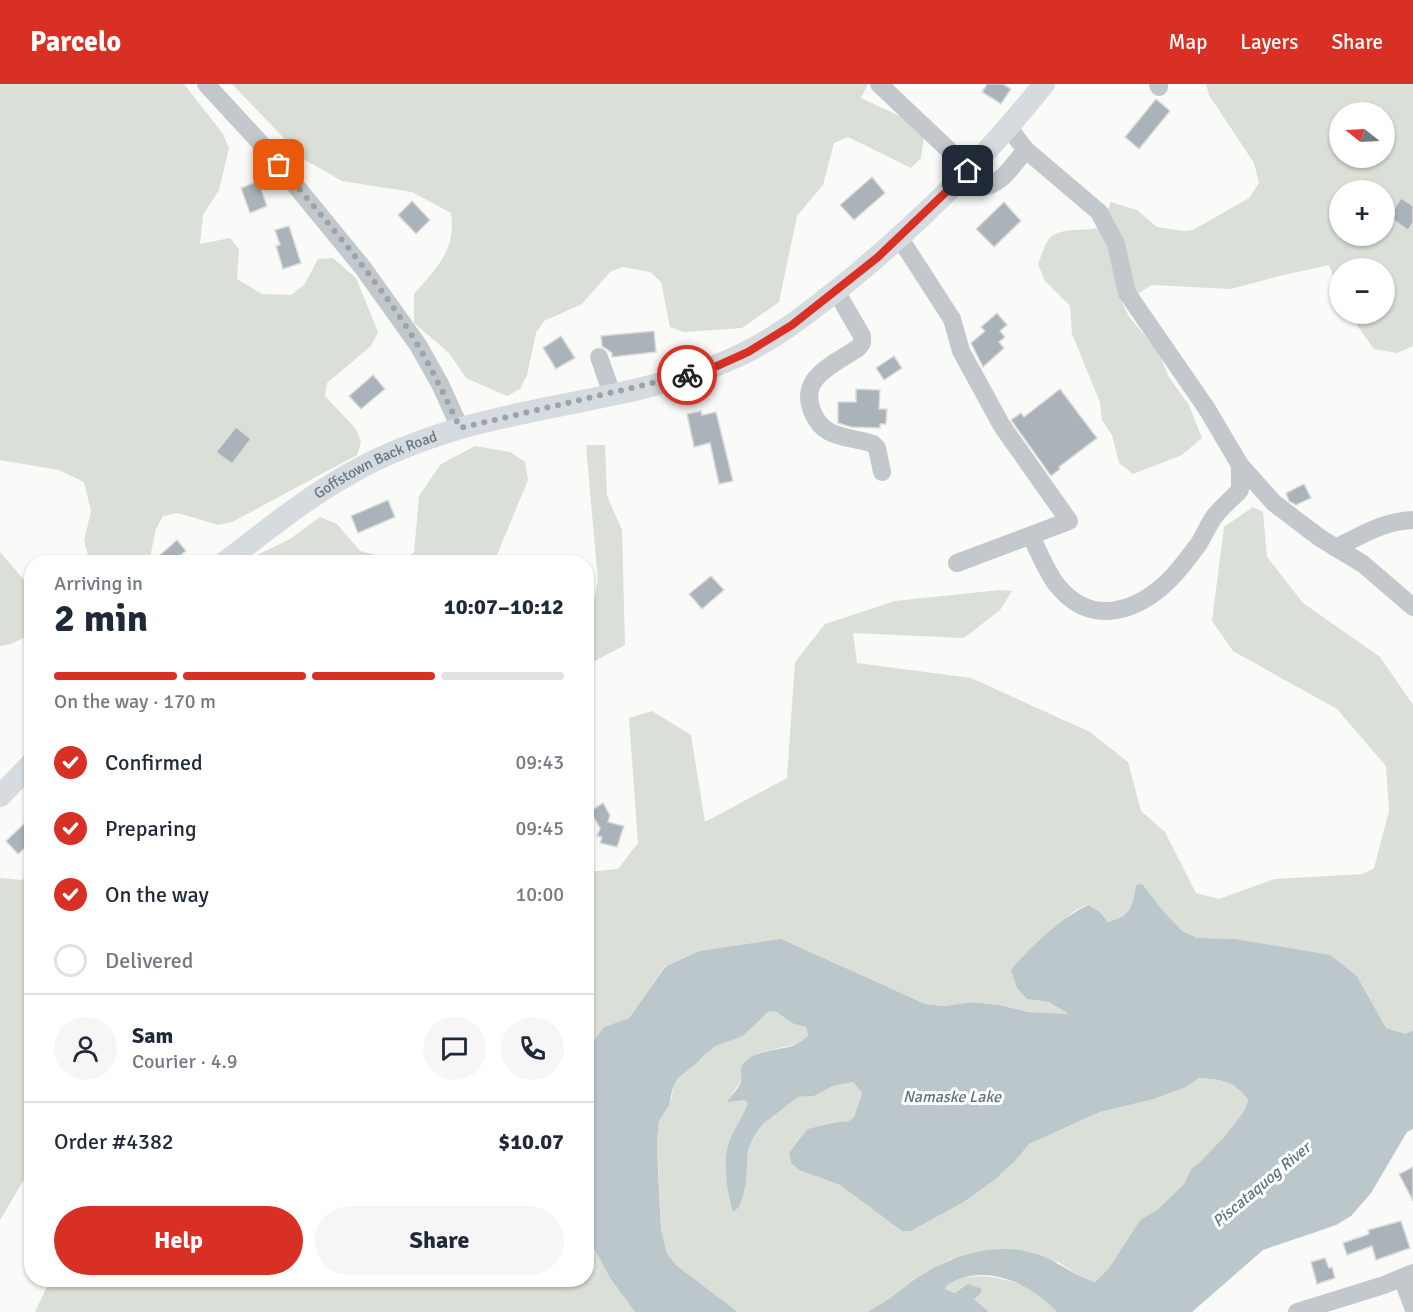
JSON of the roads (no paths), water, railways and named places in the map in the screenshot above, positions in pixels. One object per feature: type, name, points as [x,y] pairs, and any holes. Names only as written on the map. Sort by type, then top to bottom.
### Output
[{"type":"main road","name":"Goffstown Back Road","points":[[234,555],[313,496],[353,472],[422,441],[505,416],[671,380],[717,366],[748,352],[792,325],[899,237],[968,171],[1044,84]]},
{"type":"main road","points":[[0,796],[24,771]]},
{"type":"street","points":[[206,84],[264,147],[363,268],[418,345],[440,384],[460,428]]},
{"type":"street","points":[[879,84],[953,154],[982,187],[998,182],[1026,150]]},
{"type":"street","points":[[1008,127],[1026,150],[1099,212],[1116,244],[1127,293],[1207,409],[1240,465],[1274,503],[1320,538],[1363,564],[1413,607]]},
{"type":"street","points":[[899,237],[952,320],[961,351],[1002,426],[1069,521],[957,563]]},
{"type":"street","points":[[836,291],[862,336],[862,343],[813,378],[808,392],[810,405],[822,428],[830,433],[873,444],[877,448],[882,472]]},
{"type":"street","points":[[599,357],[612,394]]},
{"type":"street","points":[[1031,536],[1055,583],[1068,597],[1083,606],[1102,611],[1120,611],[1146,600],[1174,574],[1198,544],[1215,516],[1240,490],[1240,465]]},
{"type":"street","points":[[1335,548],[1377,527],[1401,520],[1413,520]]},
{"type":"street","points":[[1389,586],[1413,594]]},
{"type":"street","points":[[1297,1312],[1374,1289],[1408,1275],[1413,1307]]},
{"type":"water","name":"Namaske Lake","points":[[1142,884],[1182,931],[1197,938],[1236,939],[1330,955],[1357,976],[1386,1028],[1406,1034],[1413,1030],[1413,1129],[1407,1132],[1371,1193],[1351,1216],[1336,1225],[1263,1250],[1192,1312],[1057,1312],[1034,1292],[1020,1284],[990,1276],[975,1275],[960,1279],[946,1286],[945,1289],[955,1293],[968,1284],[982,1289],[974,1299],[989,1312],[867,1312],[920,1276],[946,1262],[974,1252],[989,1250],[1004,1249],[1033,1253],[1095,1282],[1109,1268],[1140,1220],[1158,1209],[1184,1184],[1191,1169],[1225,1136],[1245,1110],[1248,1100],[1233,1085],[1220,1080],[1199,1078],[1184,1088],[1154,1099],[1100,1112],[1029,1144],[1017,1159],[993,1181],[962,1203],[911,1231],[902,1231],[840,1185],[799,1170],[791,1163],[789,1153],[807,1129],[849,1121],[854,1117],[862,1093],[853,1082],[833,1086],[814,1096],[798,1097],[763,1124],[748,1150],[746,1183],[739,1207],[733,1212],[726,1179],[727,1153],[732,1135],[748,1103],[745,1100],[727,1102],[740,1084],[742,1065],[759,1053],[786,1048],[802,1041],[808,1035],[806,1027],[794,1024],[775,1011],[768,1012],[743,1036],[716,1046],[678,1078],[673,1087],[669,1105],[659,1121],[657,1140],[661,1230],[667,1253],[676,1265],[738,1312],[635,1312],[610,1278],[594,1248],[594,1041],[604,1027],[629,1018],[665,967],[700,951],[781,939],[925,1004],[944,1006],[972,1002],[1028,1012],[1069,1014],[1049,1002],[1027,999],[1017,988],[1011,970],[1046,934],[1067,917],[1088,905],[1100,912],[1108,922],[1122,917],[1131,905],[1136,885]]},
{"type":"water label","name":"Piscataquog River","points":[[1261,1184]]}]
